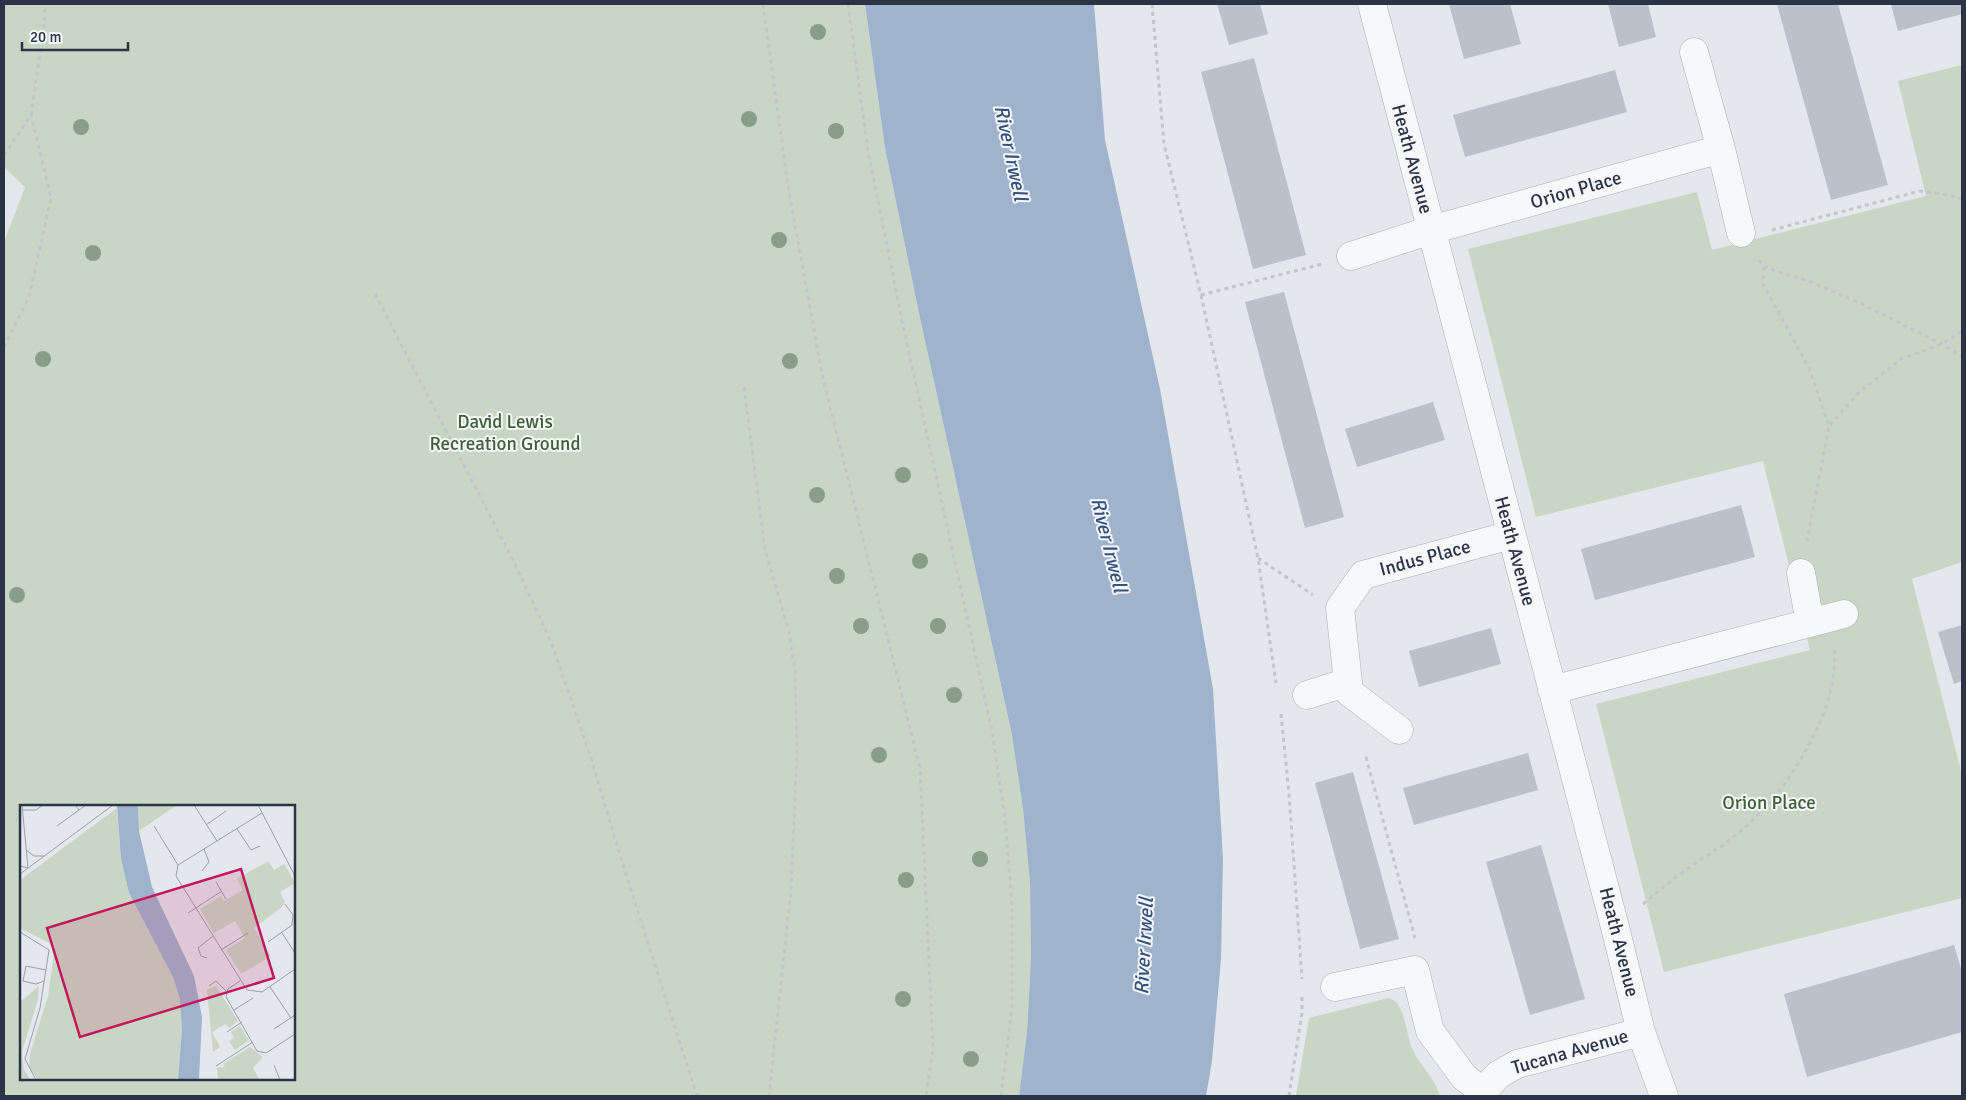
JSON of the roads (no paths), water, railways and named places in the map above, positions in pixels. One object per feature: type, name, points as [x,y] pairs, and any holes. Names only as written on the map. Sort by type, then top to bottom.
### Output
[{"type":"street","name":"Heath Avenue","points":[[1372,4],[1641,1032],[1664,1096]]},
{"type":"street","points":[[1694,52],[1721,150],[1741,235]]},
{"type":"street","name":"Orion Place","points":[[1351,256],[1431,230],[1721,150]]},
{"type":"street","name":"Indus Place","points":[[1348,682],[1340,608],[1364,575],[1511,535]]},
{"type":"street","points":[[1552,690],[1828,619],[1801,573]]},
{"type":"street","points":[[1307,694],[1348,682],[1350,692],[1399,730]]},
{"type":"street","points":[[1335,987],[1415,970],[1430,1031],[1464,1077],[1481,1093]]},
{"type":"street","name":"Tucana Avenue","points":[[1481,1093],[1498,1075],[1516,1064],[1641,1032]]},
{"type":"water","name":"River Irwell","points":[[865,4],[1094,4],[1105,140],[1160,389],[1213,689],[1223,859],[1221,959],[1212,1061],[1206,1096],[1019,1096],[1027,1032],[1031,958],[1030,883],[1023,809],[1012,735],[920,318],[885,148]]},
{"type":"park label","name":"David Lewis Recreation Ground","points":[[505,433]]}]
